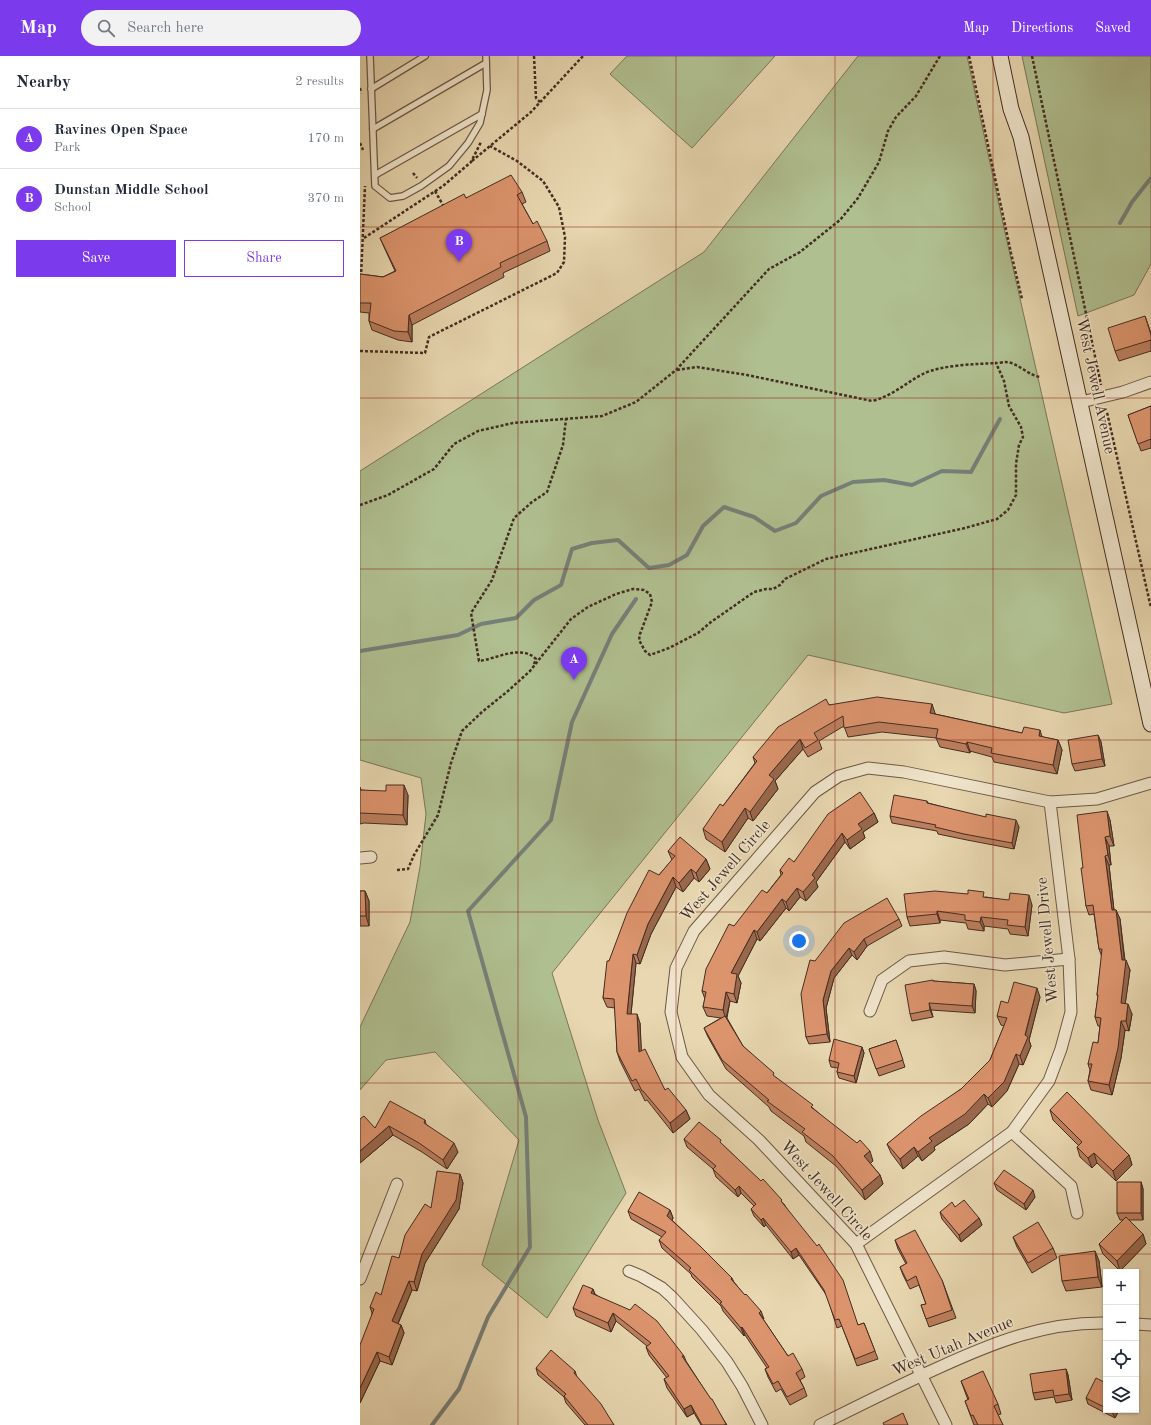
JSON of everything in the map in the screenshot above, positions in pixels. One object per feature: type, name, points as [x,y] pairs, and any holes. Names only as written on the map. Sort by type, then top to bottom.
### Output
[{"type":"main road","name":"West Jewell Avenue","points":[[1000,56],[1011,109],[1021,136],[1151,724]]},
{"type":"street","points":[[1081,402],[1123,392],[1151,382]]},
{"type":"street","name":"West Jewell Circle","points":[[946,1425],[856,1244],[759,1140],[709,1095],[682,1057],[670,1012],[676,968],[694,931],[815,792],[839,776],[868,768],[904,772],[1050,802],[1097,798],[1151,783]]},
{"type":"street","name":"West Jewell Drive","points":[[856,1244],[1012,1132],[1049,1081],[1061,1049],[1071,1012],[1069,959],[1050,802]]},
{"type":"street","points":[[870,1011],[882,980],[909,961],[944,957],[1005,966],[1069,959]]},
{"type":"street","points":[[1012,1132],[1070,1186],[1077,1214]]},
{"type":"street","points":[[360,1279],[397,1184]]},
{"type":"street","points":[[629,1271],[662,1288],[702,1330],[731,1368],[762,1425]]},
{"type":"street","name":"West Utah Avenue","points":[[820,1425],[922,1375],[992,1344],[1013,1337],[1060,1326],[1103,1323]]},
{"type":"street","points":[[1139,1324],[1151,1325]]},
{"type":"lane","points":[[370,56],[376,186],[390,198],[403,196],[421,186],[449,166],[468,143],[480,123],[482,114],[486,90],[486,56]]},
{"type":"lane","points":[[371,89],[425,56]]},
{"type":"lane","points":[[373,130],[486,63]]},
{"type":"lane","points":[[375,175],[482,114]]},
{"type":"path","points":[[534,56],[536,98],[540,102]]},
{"type":"path","points":[[471,162],[531,112],[583,56]]},
{"type":"path","points":[[360,505],[388,495],[434,469],[454,444],[478,431],[513,423],[602,416],[636,402],[676,370],[769,269],[800,252],[840,220],[858,198],[879,162],[888,131],[896,117],[916,96],[940,56]]},
{"type":"path","points":[[969,56],[1022,299]]},
{"type":"path","points":[[1032,56],[1082,301],[1151,608]]},
{"type":"path","points":[[360,351],[425,353],[429,337],[557,273],[564,262],[565,237],[559,206],[543,181],[517,161],[490,146]]},
{"type":"path","points":[[413,173],[416,178]]},
{"type":"path","points":[[436,191],[445,209]]},
{"type":"path","points":[[361,284],[364,238]]},
{"type":"path","points":[[676,370],[697,367],[718,370],[872,401],[885,398],[925,373],[944,368],[1006,362],[1019,367],[1035,377],[1041,377]]},
{"type":"path","points":[[397,870],[408,869],[414,855],[438,815],[451,763],[462,731],[482,712],[508,692],[534,666],[571,619],[588,607],[616,594],[633,589],[644,590],[650,594],[652,602],[639,640],[645,651],[650,655],[669,648],[698,633],[754,592],[773,589],[780,585],[785,579],[826,559],[965,528],[997,519],[1008,510],[1016,495],[1016,464],[1019,445],[1023,437],[1021,427],[1009,406],[1004,381],[996,364]]},
{"type":"path","points":[[534,666],[536,659],[532,655],[520,653],[502,655],[488,660],[479,661],[471,613],[492,580],[514,518],[532,502],[547,492],[563,445],[566,419]]},
{"type":"green space","points":[[627,56],[775,56],[692,148],[610,74]]},
{"type":"green space","points":[[858,56],[967,56],[1004,228],[1112,704],[1064,713],[808,655],[552,973],[598,1120],[626,1193],[547,1318],[482,1265],[519,1140],[435,1052],[386,1060],[360,1090],[360,1027],[410,922],[420,867],[426,814],[421,778],[360,760],[360,471],[704,252]]},
{"type":"green space","points":[[1022,56],[1151,56],[1151,264],[1134,295],[1078,316]]},
{"type":"building","points":[[511,175],[522,192],[517,195],[533,224],[537,221],[547,241],[500,263],[501,267],[409,315],[408,332],[394,331],[369,321],[371,303],[360,303],[360,274],[383,277],[396,271],[380,238],[464,194],[466,198]]},
{"type":"building","points":[[1145,316],[1151,335],[1151,340],[1115,351],[1108,328]]},
{"type":"building","points":[[1151,406],[1151,439],[1138,444],[1128,415]]},
{"type":"building","points":[[877,697],[932,704],[930,713],[1022,733],[1024,727],[1040,730],[1039,736],[1058,740],[1053,765],[991,753],[992,748],[967,742],[966,744],[936,738],[938,729],[879,722],[844,728],[843,716],[814,733],[818,740],[805,748],[800,739],[769,775],[774,779],[750,812],[745,808],[722,842],[703,829],[720,804],[723,806],[757,761],[753,757],[778,727],[826,699],[829,705]]},
{"type":"building","points":[[1098,735],[1102,759],[1072,764],[1068,740]]},
{"type":"building","points":[[386,785],[404,785],[403,815],[360,813],[360,790],[386,791]]},
{"type":"building","points":[[860,792],[874,813],[858,824],[862,829],[847,840],[842,833],[812,875],[815,878],[803,892],[797,888],[786,902],[782,899],[757,932],[754,930],[731,973],[737,974],[734,994],[726,992],[723,1010],[703,1007],[706,992],[702,991],[706,969],[729,924],[734,926],[762,890],[767,893],[783,873],[780,870],[789,858],[794,862],[828,814]]},
{"type":"building","points":[[894,795],[927,801],[927,803],[986,817],[986,814],[1016,820],[1012,843],[964,834],[935,827],[936,825],[890,816]]},
{"type":"building","points":[[1107,811],[1110,836],[1105,837],[1108,855],[1105,856],[1112,910],[1116,910],[1122,960],[1126,960],[1121,1003],[1128,1004],[1126,1021],[1121,1021],[1118,1048],[1109,1085],[1088,1081],[1092,1064],[1088,1064],[1093,1042],[1098,1043],[1101,1018],[1095,1017],[1102,949],[1099,949],[1093,905],[1086,906],[1081,868],[1083,868],[1077,815]]},
{"type":"building","points":[[680,837],[706,859],[696,873],[691,869],[679,883],[673,877],[648,924],[637,955],[633,954],[627,1014],[637,1014],[639,1052],[645,1049],[665,1090],[668,1088],[686,1110],[670,1123],[642,1091],[636,1079],[632,1081],[617,1052],[614,999],[603,998],[607,961],[609,961],[627,913],[649,870],[659,875],[675,856],[668,851]]},
{"type":"building","points":[[968,890],[984,892],[983,897],[1009,900],[1010,893],[1029,895],[1025,927],[1007,925],[1008,920],[981,917],[980,922],[965,920],[965,915],[937,911],[937,914],[907,917],[904,894],[935,891],[968,894]]},
{"type":"building","points":[[360,891],[365,891],[366,916],[360,916]]},
{"type":"building","points":[[887,898],[899,919],[864,939],[854,952],[849,948],[831,971],[823,1000],[827,1034],[806,1037],[801,994],[810,960],[815,961],[844,923]]},
{"type":"building","points":[[933,980],[974,984],[972,1006],[929,1003],[930,1010],[910,1014],[905,985]]},
{"type":"building","points":[[1014,982],[1037,988],[1025,1035],[1028,1037],[1020,1056],[1016,1054],[1004,1082],[988,1098],[984,1094],[965,1114],[929,1138],[932,1141],[918,1152],[914,1147],[900,1159],[887,1144],[921,1116],[961,1089],[990,1060],[1007,1018],[997,1016],[1001,1001],[1008,1003]]},
{"type":"building","points":[[725,1016],[743,1046],[774,1073],[773,1075],[813,1105],[811,1107],[857,1143],[860,1140],[870,1151],[864,1156],[880,1175],[862,1190],[833,1156],[802,1132],[805,1129],[767,1101],[769,1100],[722,1060],[704,1028]]},
{"type":"building","points":[[834,1039],[862,1047],[854,1076],[837,1072],[839,1063],[829,1060]]},
{"type":"building","points":[[896,1040],[903,1060],[876,1069],[869,1049]]},
{"type":"building","points":[[1067,1092],[1129,1155],[1113,1171],[1094,1153],[1088,1158],[1077,1147],[1082,1142],[1050,1110]]},
{"type":"building","points":[[390,1101],[425,1120],[424,1123],[454,1143],[443,1160],[419,1143],[389,1126],[360,1151],[360,1119],[364,1116],[375,1128]]},
{"type":"building","points":[[699,1122],[721,1140],[720,1142],[761,1181],[763,1179],[782,1200],[781,1201],[817,1246],[819,1244],[843,1280],[858,1325],[864,1323],[875,1351],[855,1359],[839,1319],[835,1320],[824,1290],[796,1248],[791,1252],[763,1218],[761,1220],[751,1209],[756,1204],[739,1186],[735,1190],[713,1169],[716,1166],[684,1139]]},
{"type":"building","points":[[1004,1170],[1033,1190],[1024,1204],[994,1183]]},
{"type":"building","points":[[437,1171],[460,1174],[456,1200],[422,1254],[414,1282],[409,1281],[392,1321],[401,1325],[389,1357],[377,1352],[360,1388],[360,1345],[374,1309],[370,1307],[376,1292],[381,1295],[392,1256],[399,1258],[405,1235],[425,1204],[431,1208]]},
{"type":"building","points":[[1117,1182],[1141,1182],[1141,1213],[1117,1213]]},
{"type":"building","points":[[639,1192],[670,1210],[667,1216],[732,1278],[731,1279],[745,1295],[746,1294],[761,1311],[759,1313],[788,1356],[793,1353],[802,1369],[796,1373],[804,1388],[787,1397],[778,1381],[773,1384],[765,1369],[769,1367],[742,1327],[741,1328],[720,1303],[722,1302],[689,1270],[691,1268],[659,1240],[666,1232],[628,1211]]},
{"type":"building","points":[[964,1200],[979,1218],[959,1235],[940,1212],[952,1202],[955,1207]]},
{"type":"building","points":[[1126,1217],[1143,1234],[1117,1261],[1099,1244]]},
{"type":"building","points":[[1038,1222],[1053,1248],[1028,1263],[1013,1237]]},
{"type":"building","points":[[915,1230],[942,1280],[952,1310],[926,1319],[921,1305],[926,1304],[916,1276],[907,1281],[900,1267],[907,1263],[895,1240]]},
{"type":"building","points":[[1095,1251],[1098,1277],[1062,1281],[1059,1256]]},
{"type":"building","points":[[583,1285],[593,1289],[591,1293],[630,1310],[635,1304],[657,1321],[684,1356],[682,1356],[712,1399],[726,1424],[702,1425],[691,1405],[684,1409],[664,1379],[669,1376],[646,1347],[651,1343],[613,1313],[608,1323],[573,1308]]},
{"type":"building","points":[[551,1350],[575,1371],[574,1373],[601,1404],[614,1425],[588,1425],[564,1396],[566,1394],[536,1368]]},
{"type":"building","points":[[1066,1369],[1069,1394],[1054,1396],[1053,1390],[1033,1393],[1030,1374]]},
{"type":"building","points":[[983,1371],[998,1404],[994,1406],[1003,1425],[978,1425],[973,1415],[971,1416],[965,1401],[969,1399],[961,1381]]},
{"type":"building","points":[[1096,1378],[1103,1382],[1103,1406],[1086,1398]]},
{"type":"building","points":[[903,1413],[908,1425],[884,1425],[883,1423]]},
{"type":"waterway","points":[[1120,223],[1132,202],[1151,178]]},
{"type":"waterway","points":[[360,651],[458,635],[481,624],[516,618],[534,600],[561,585],[572,549],[592,543],[618,540],[649,568],[669,565],[687,555],[703,526],[724,507],[754,517],[775,531],[796,523],[821,496],[853,482],[884,480],[912,485],[942,471],[971,472],[1000,419]]},
{"type":"waterway","points":[[432,1425],[459,1389],[488,1317],[530,1247],[526,1117],[468,911],[551,820],[572,722],[612,634],[636,599]]},
{"type":"place","name":"Dunstan Middle School","points":[[459,262]]},
{"type":"place","name":"Ravines Open Space","points":[[574,680]]}]
